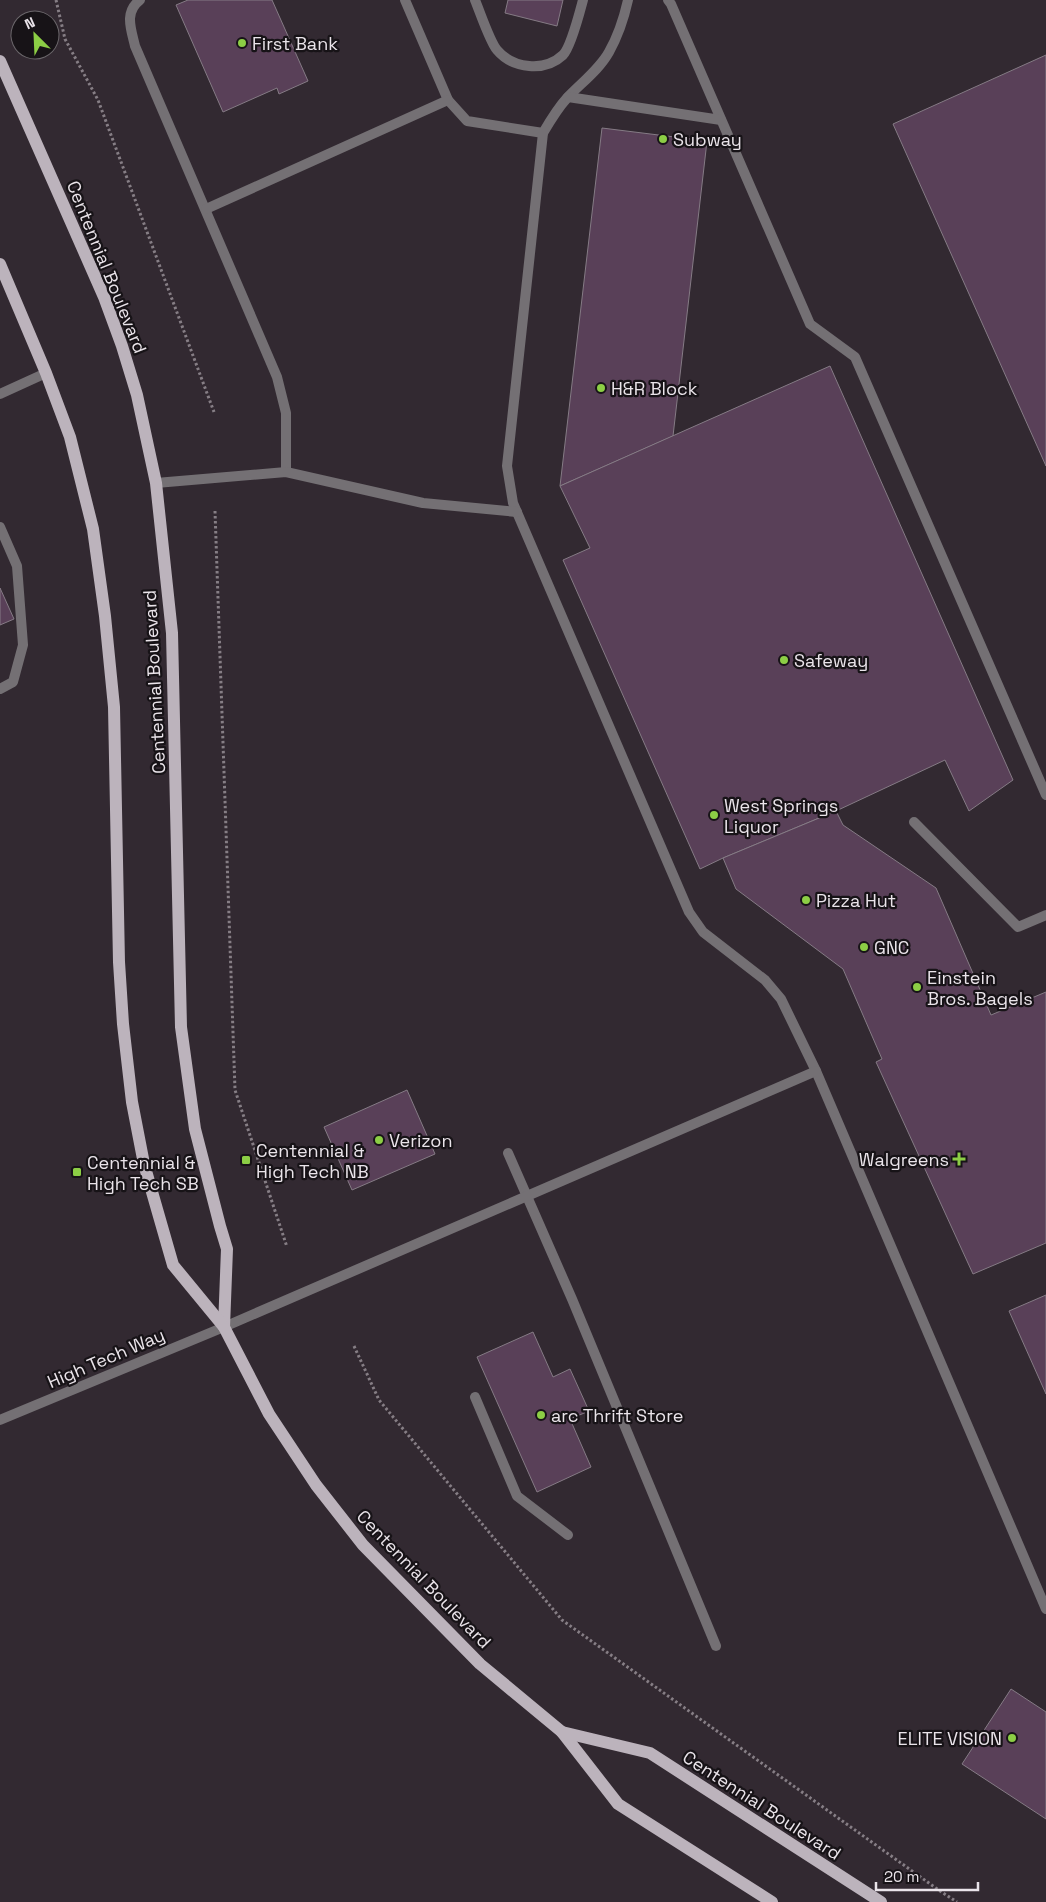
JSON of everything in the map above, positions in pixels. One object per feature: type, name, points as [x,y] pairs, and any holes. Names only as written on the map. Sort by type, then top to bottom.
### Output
[{"type":"main road","name":"Centennial Boulevard","points":[[0,61],[104,297],[137,395],[156,483],[163,534],[172,633],[181,1027],[195,1129],[220,1226],[228,1249],[224,1326]]},
{"type":"main road","name":"Centennial Boulevard","points":[[0,264],[46,373],[70,437],[93,528],[105,616],[114,707],[119,962],[123,1024],[132,1102],[144,1164],[173,1266],[224,1326],[270,1414],[316,1485],[363,1545],[480,1664],[562,1732],[618,1804],[772,1902]]},
{"type":"main road","name":"Centennial Boulevard","points":[[562,1732],[650,1754],[881,1902]]},
{"type":"street","points":[[140,0],[136,3],[128,20],[135,46],[277,377],[286,414],[286,472]]},
{"type":"street","points":[[405,0],[448,100],[466,121],[542,133]]},
{"type":"street","points":[[475,0],[496,49],[510,61],[528,67],[544,66],[564,54],[578,19],[582,0]]},
{"type":"street","points":[[628,0],[624,16],[609,52],[584,84],[568,97],[542,133],[507,466],[514,503],[689,912],[702,932],[765,980],[781,999],[816,1071],[1046,1609]]},
{"type":"street","points":[[668,0],[810,324],[855,357],[1046,795]]},
{"type":"street","points":[[568,97],[722,120]]},
{"type":"street","points":[[206,209],[448,100]]},
{"type":"street","points":[[0,394],[46,373]]},
{"type":"street","points":[[156,483],[286,472],[423,502],[517,512]]},
{"type":"street","points":[[0,527],[17,566],[23,644],[13,682],[0,689]]},
{"type":"street","points":[[914,822],[1018,927],[1046,915]]},
{"type":"street","name":"High Tech Way","points":[[0,1420],[224,1326],[816,1071]]},
{"type":"street","points":[[508,1153],[572,1299],[716,1646]]},
{"type":"street","points":[[474,1397],[518,1496],[568,1535]]},
{"type":"path","points":[[56,0],[65,39],[98,100],[214,412]]},
{"type":"path","points":[[216,510],[235,1090],[287,1247]]},
{"type":"path","points":[[354,1346],[379,1400],[562,1620],[957,1902]]},
{"type":"building","name":"First Bank","points":[[188,0],[272,0],[308,81],[279,94],[277,88],[223,112],[176,5]]},
{"type":"building","points":[[508,0],[563,0],[557,26],[505,13]]},
{"type":"building","points":[[1046,55],[1046,466],[893,124]]},
{"type":"building","points":[[602,128],[707,141],[673,436],[560,486]]},
{"type":"building","name":"Safeway","points":[[830,366],[1013,780],[969,811],[945,760],[836,811],[700,869],[563,560],[590,548],[560,486]]},
{"type":"building","points":[[0,588],[14,619],[0,625]]},
{"type":"building","points":[[836,811],[843,825],[936,888],[991,1015],[1046,992],[1046,1243],[973,1274],[876,1062],[882,1059],[843,969],[736,889],[723,858]]},
{"type":"building","name":"Verizon","points":[[407,1090],[435,1154],[352,1190],[324,1127]]},
{"type":"building","points":[[1046,1295],[1046,1394],[1009,1311]]},
{"type":"building","name":"arc Thrift Store","points":[[533,1332],[553,1377],[570,1369],[589,1411],[570,1419],[591,1467],[537,1492],[477,1357]]},
{"type":"building","name":"ELITE VISION","points":[[1011,1689],[1046,1712],[1046,1819],[962,1764]]},
{"type":"place","name":"First Bank","points":[[242,43]]},
{"type":"place","name":"Subway","points":[[663,139]]},
{"type":"place","name":"H&R Block","points":[[601,388]]},
{"type":"place","name":"Safeway","points":[[784,660]]},
{"type":"place","name":"West Springs Liquor","points":[[714,815]]},
{"type":"place","name":"Pizza Hut","points":[[806,900]]},
{"type":"place","name":"GNC","points":[[864,947]]},
{"type":"place","name":"Einstein Bros. Bagels","points":[[917,987]]},
{"type":"place","name":"Verizon","points":[[379,1140]]},
{"type":"place","name":"Walgreens","points":[[959,1159]]},
{"type":"place","name":"Centennial & High Tech NB","points":[[246,1160]]},
{"type":"place","name":"Centennial & High Tech SB","points":[[77,1172]]},
{"type":"place","name":"arc Thrift Store","points":[[541,1415]]},
{"type":"place","name":"ELITE VISION","points":[[1012,1738]]}]
